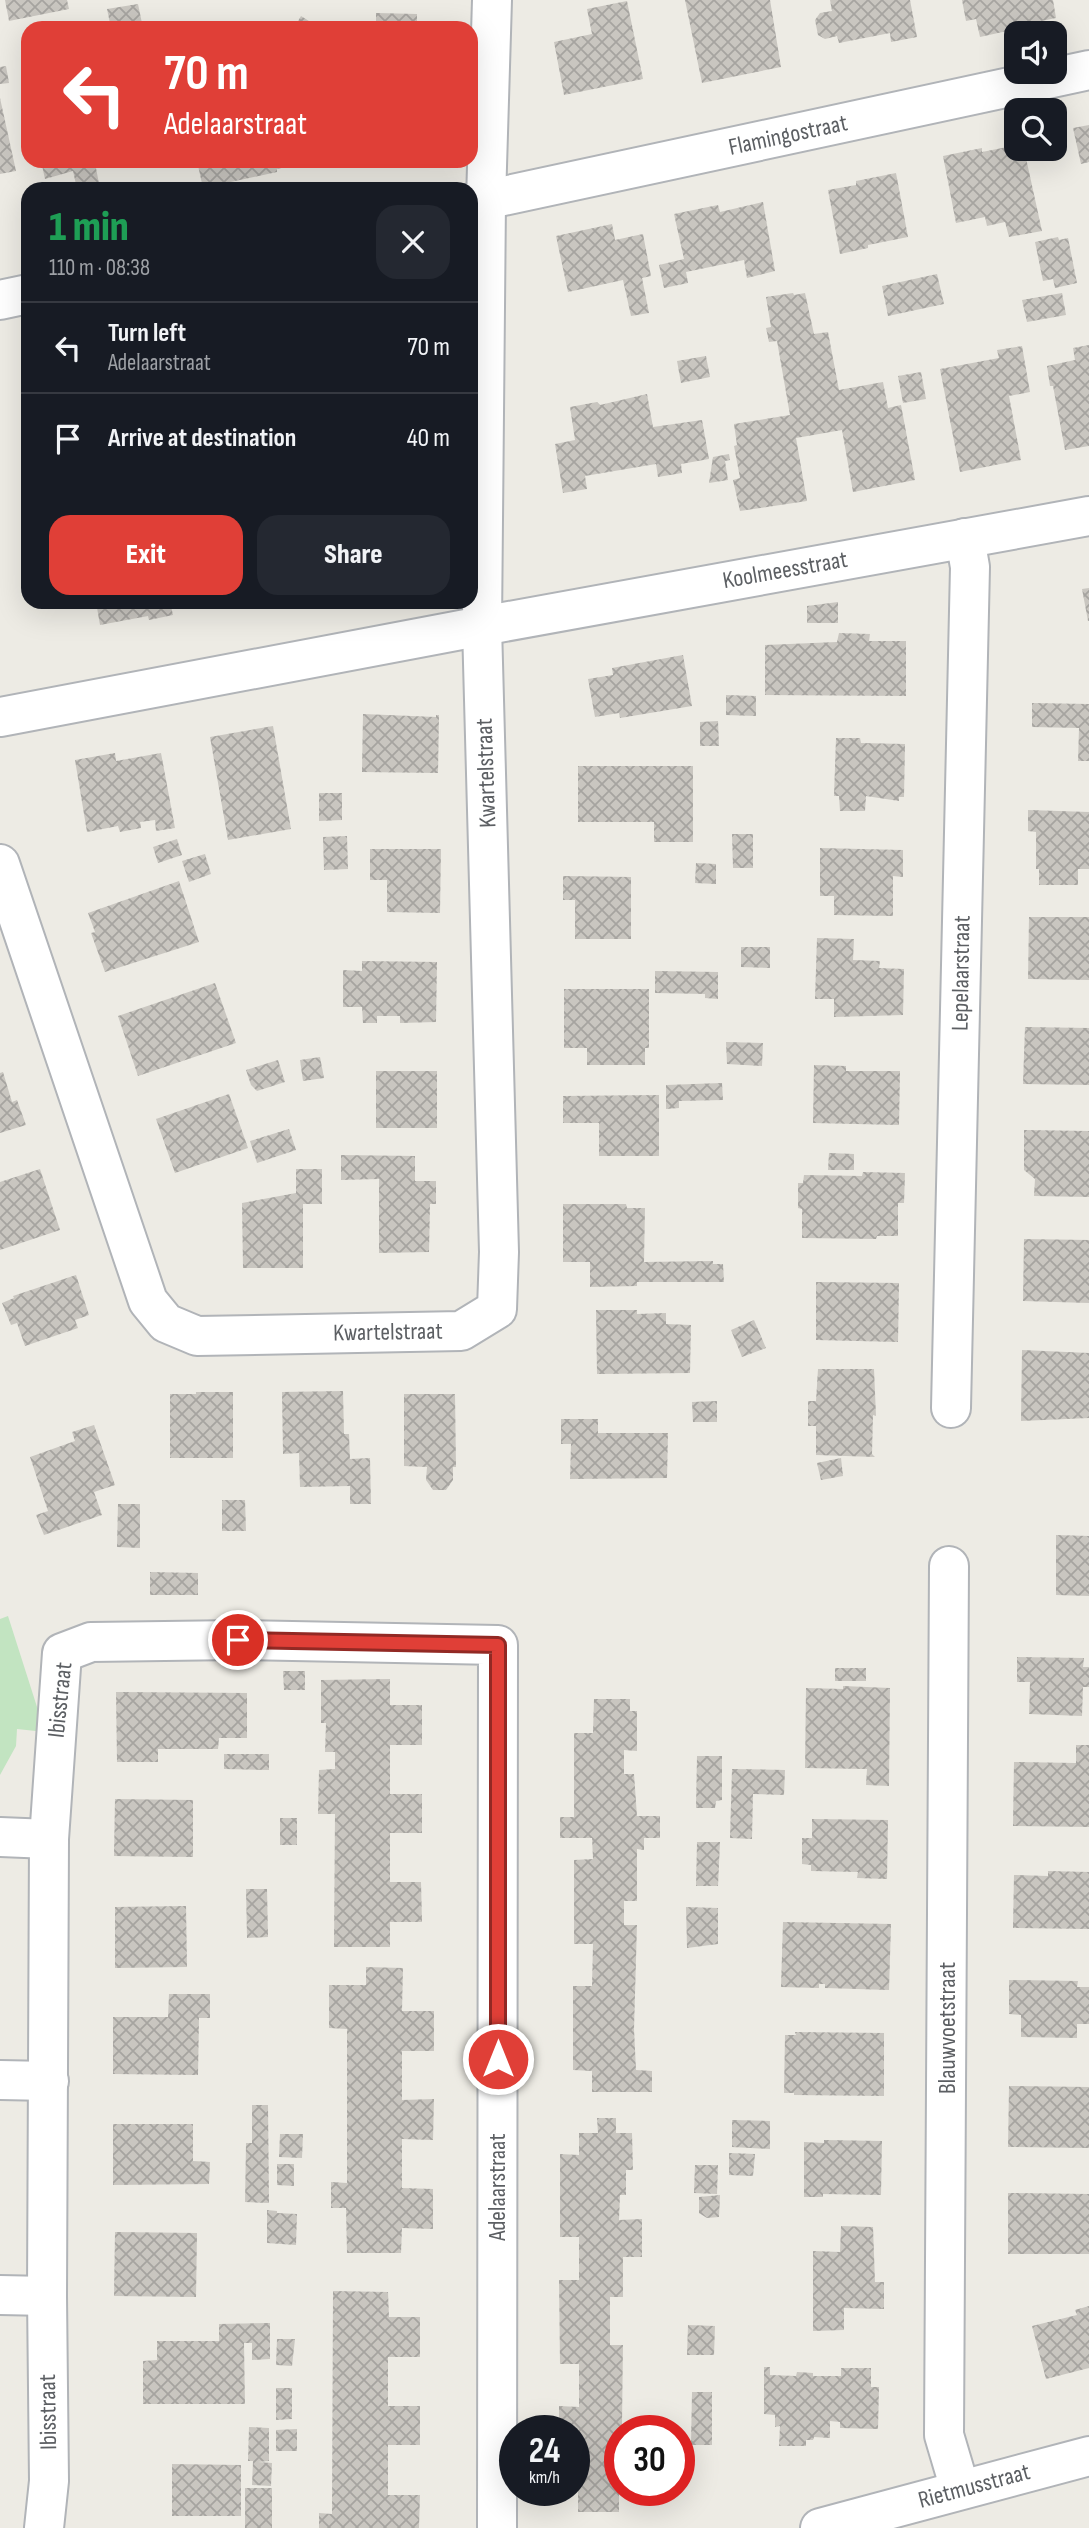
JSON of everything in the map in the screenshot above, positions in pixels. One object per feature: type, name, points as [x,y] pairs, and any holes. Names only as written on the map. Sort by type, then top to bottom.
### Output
[{"type":"street","name":"Kwartelstraat","points":[[0,864],[148,1301],[166,1323],[197,1336],[461,1331],[497,1309],[499,1252],[481,626],[479,202],[492,0]]},
{"type":"street","name":"Flamingostraat","points":[[479,202],[1089,70]]},
{"type":"street","points":[[0,300],[21,296]]},
{"type":"street","name":"Koolmeesstraat","points":[[481,626],[1089,516]]},
{"type":"street","name":"Lepelaarstraat","points":[[951,1408],[970,581],[965,538]]},
{"type":"street","points":[[0,717],[481,626]]},
{"type":"street","name":"Blauwvoetstraat","points":[[949,1566],[944,2435],[960,2489]]},
{"type":"street","name":"Ibisstraat","points":[[44,2528],[49,2481],[47,2296],[50,1839],[62,1653],[90,1642],[238,1640]]},
{"type":"street","name":"Adelaarstraat","points":[[238,1640],[498,1645],[497,2528]]},
{"type":"street","points":[[0,1837],[50,1839]]},
{"type":"street","points":[[0,2080],[49,2081]]},
{"type":"street","points":[[0,2295],[47,2296]]},
{"type":"street","name":"Rietmusstraat","points":[[820,2528],[1089,2456]]},
{"type":"green space","points":[[8,1616],[45,1732],[17,1729],[16,1746],[0,1775],[0,1619]]},
{"type":"building","points":[[5,0],[67,0],[69,9],[9,21]]},
{"type":"building","points":[[685,0],[770,0],[781,67],[702,83]]},
{"type":"building","points":[[830,0],[910,0],[917,37],[891,42],[890,33],[839,43],[837,36],[825,39],[818,35],[815,20],[820,13],[832,11]]},
{"type":"building","points":[[962,0],[1053,0],[1056,18],[1041,21],[1004,21],[1004,32],[980,37],[976,19],[966,21]]},
{"type":"building","points":[[627,1],[643,79],[564,95],[554,42],[592,34],[587,9]]},
{"type":"building","points":[[138,4],[142,21],[110,21],[107,9]]},
{"type":"building","points":[[376,13],[417,14],[417,21],[376,21]]},
{"type":"building","points":[[6,66],[9,83],[0,84],[0,67]]},
{"type":"building","points":[[0,98],[16,171],[0,174]]},
{"type":"building","points":[[1089,125],[1089,162],[1081,164],[1073,128]]},
{"type":"building","points":[[982,148],[982,152],[1004,148],[1004,161],[1027,161],[1042,231],[1009,237],[1005,222],[987,226],[985,217],[956,223],[943,156]]},
{"type":"building","points":[[43,168],[96,168],[99,182],[75,182],[73,171],[45,179]]},
{"type":"building","points":[[199,168],[281,168],[277,169],[277,172],[231,182],[202,182]]},
{"type":"building","points":[[896,173],[908,237],[840,254],[828,190]]},
{"type":"building","points":[[763,202],[775,271],[747,278],[744,260],[686,272],[688,283],[664,288],[659,265],[684,259],[674,214],[718,205],[720,212]]},
{"type":"building","points":[[612,224],[615,240],[643,234],[651,276],[642,278],[649,313],[631,316],[623,280],[568,292],[556,236]]},
{"type":"building","points":[[1058,237],[1059,240],[1068,238],[1077,283],[1055,288],[1053,279],[1043,281],[1035,242]]},
{"type":"building","points":[[937,274],[944,304],[888,316],[882,286]]},
{"type":"building","points":[[805,293],[814,334],[828,332],[839,390],[883,382],[888,408],[901,405],[915,480],[853,492],[842,430],[796,438],[807,501],[740,511],[733,480],[740,478],[734,446],[737,445],[734,424],[790,415],[777,341],[769,342],[766,328],[771,327],[766,297]]},
{"type":"building","points":[[1062,293],[1066,315],[1027,322],[1022,300]]},
{"type":"building","points":[[1089,345],[1089,446],[1065,450],[1047,366],[1075,360],[1073,348]]},
{"type":"building","points":[[1022,346],[1030,392],[1009,396],[1021,460],[960,472],[940,369],[999,358],[997,350]]},
{"type":"building","points":[[706,356],[710,377],[681,383],[677,361]]},
{"type":"building","points":[[921,372],[926,399],[903,403],[898,376]]},
{"type":"building","points":[[647,394],[653,427],[702,420],[709,459],[681,464],[682,473],[658,477],[656,464],[585,476],[587,489],[563,493],[555,444],[575,440],[570,407],[597,402],[600,405]]},
{"type":"building","points":[[729,454],[730,460],[725,461],[728,480],[709,483],[713,457]]},
{"type":"building","points":[[1089,588],[1089,621],[1088,621],[1082,589]]},
{"type":"building","points":[[838,602],[838,623],[807,623],[807,606]]},
{"type":"building","points":[[97,609],[172,609],[173,615],[149,620],[148,616],[100,625]]},
{"type":"building","points":[[839,633],[870,634],[869,641],[906,641],[906,696],[765,695],[765,645],[837,642]]},
{"type":"building","points":[[683,655],[692,706],[620,718],[619,713],[595,717],[588,679],[613,675],[612,668]]},
{"type":"building","points":[[726,695],[756,696],[756,716],[726,715]]},
{"type":"building","points":[[1032,703],[1089,704],[1089,761],[1078,761],[1079,728],[1032,727]]},
{"type":"building","points":[[363,714],[439,715],[438,773],[362,772]]},
{"type":"building","points":[[718,721],[719,746],[700,746],[700,722]]},
{"type":"building","points":[[273,726],[291,829],[228,840],[210,737]]},
{"type":"building","points":[[836,738],[860,738],[861,743],[905,744],[904,797],[899,797],[899,801],[866,796],[865,811],[840,811],[839,796],[834,796]]},
{"type":"building","points":[[115,753],[116,761],[161,753],[175,828],[156,831],[155,820],[140,822],[141,828],[120,832],[118,826],[87,832],[75,760]]},
{"type":"building","points":[[578,766],[693,766],[693,842],[654,842],[654,822],[578,822]]},
{"type":"building","points":[[319,793],[342,793],[342,820],[319,821]]},
{"type":"building","points":[[1028,810],[1089,812],[1089,869],[1078,869],[1078,885],[1039,885],[1036,832],[1028,831]]},
{"type":"building","points":[[732,834],[753,834],[753,868],[733,868]]},
{"type":"building","points":[[347,836],[348,869],[324,870],[323,837]]},
{"type":"building","points":[[177,839],[182,855],[158,863],[153,847]]},
{"type":"building","points":[[820,848],[903,850],[903,877],[893,876],[893,916],[834,915],[834,896],[820,896]]},
{"type":"building","points":[[370,849],[441,849],[440,913],[387,912],[387,880],[370,880]]},
{"type":"building","points":[[205,854],[211,874],[189,882],[182,861]]},
{"type":"building","points":[[696,863],[716,864],[716,884],[695,883]]},
{"type":"building","points":[[563,876],[631,877],[631,939],[575,939],[575,900],[563,900]]},
{"type":"building","points":[[179,881],[199,942],[105,972],[91,933],[95,932],[88,913]]},
{"type":"building","points":[[1029,917],[1089,917],[1089,980],[1028,979]]},
{"type":"building","points":[[817,938],[854,939],[853,960],[880,961],[879,968],[904,969],[903,1015],[834,1017],[834,999],[815,999]]},
{"type":"building","points":[[741,947],[770,947],[770,968],[741,967]]},
{"type":"building","points":[[362,961],[437,962],[436,1022],[400,1023],[400,1016],[377,1016],[377,1023],[363,1023],[362,1007],[343,1007],[343,970],[362,971]]},
{"type":"building","points":[[655,971],[718,972],[718,999],[705,998],[705,994],[655,993]]},
{"type":"building","points":[[215,983],[236,1043],[138,1076],[118,1016]]},
{"type":"building","points":[[564,989],[649,989],[649,1048],[645,1048],[645,1065],[587,1065],[587,1048],[564,1048]]},
{"type":"building","points":[[1025,1027],[1089,1028],[1089,1085],[1023,1084]]},
{"type":"building","points":[[726,1042],[763,1043],[762,1066],[727,1064]]},
{"type":"building","points":[[320,1057],[324,1078],[303,1081],[300,1060]]},
{"type":"building","points":[[278,1060],[285,1082],[257,1091],[251,1085],[246,1070]]},
{"type":"building","points":[[814,1065],[846,1066],[846,1071],[900,1071],[899,1125],[813,1123]]},
{"type":"building","points":[[376,1071],[437,1071],[437,1128],[376,1128]]},
{"type":"building","points":[[3,1072],[12,1102],[17,1100],[26,1125],[0,1133],[0,1073]]},
{"type":"building","points":[[722,1083],[723,1100],[679,1101],[679,1108],[666,1109],[666,1085]]},
{"type":"building","points":[[229,1094],[248,1148],[175,1173],[156,1119]]},
{"type":"building","points":[[659,1095],[659,1156],[599,1156],[599,1123],[563,1123],[563,1096]]},
{"type":"building","points":[[289,1129],[296,1150],[257,1163],[250,1141]]},
{"type":"building","points":[[1024,1130],[1089,1131],[1089,1197],[1034,1196],[1035,1179],[1024,1170]]},
{"type":"building","points":[[829,1153],[854,1154],[854,1170],[828,1170]]},
{"type":"building","points":[[341,1155],[415,1156],[415,1181],[436,1181],[436,1204],[430,1204],[429,1252],[379,1253],[379,1179],[341,1180]]},
{"type":"building","points":[[40,1169],[60,1230],[0,1250],[0,1182]]},
{"type":"building","points":[[296,1169],[322,1169],[322,1204],[303,1204],[303,1268],[243,1268],[242,1203],[296,1193]]},
{"type":"building","points":[[863,1172],[905,1173],[904,1203],[898,1203],[898,1236],[877,1236],[876,1239],[802,1238],[802,1209],[798,1208],[798,1183],[803,1183],[804,1175],[862,1176]]},
{"type":"building","points":[[563,1204],[626,1204],[627,1208],[645,1208],[644,1262],[713,1261],[713,1264],[723,1264],[724,1282],[637,1282],[637,1286],[590,1287],[590,1262],[563,1262]]},
{"type":"building","points":[[1024,1239],[1089,1240],[1089,1303],[1023,1301]]},
{"type":"building","points":[[76,1275],[89,1315],[75,1320],[78,1328],[25,1346],[17,1323],[11,1325],[2,1303],[14,1298],[13,1296]]},
{"type":"building","points":[[816,1282],[899,1283],[898,1342],[816,1340]]},
{"type":"building","points":[[596,1310],[637,1310],[637,1314],[666,1313],[666,1324],[691,1325],[690,1373],[597,1374]]},
{"type":"building","points":[[754,1320],[766,1348],[742,1357],[731,1330]]},
{"type":"building","points":[[1022,1350],[1089,1353],[1089,1418],[1021,1421]]},
{"type":"building","points":[[818,1369],[874,1369],[876,1416],[873,1415],[872,1454],[875,1457],[816,1455],[816,1426],[808,1426],[808,1401],[816,1401]]},
{"type":"building","points":[[343,1391],[344,1434],[349,1434],[350,1459],[370,1458],[371,1504],[350,1504],[350,1486],[300,1487],[299,1453],[283,1454],[282,1392]]},
{"type":"building","points":[[233,1392],[233,1458],[170,1458],[170,1394]]},
{"type":"building","points":[[404,1394],[455,1394],[456,1467],[453,1467],[453,1480],[446,1490],[433,1490],[426,1480],[427,1467],[404,1466]]},
{"type":"building","points":[[717,1401],[717,1422],[693,1422],[692,1402]]},
{"type":"building","points":[[561,1419],[598,1419],[598,1433],[668,1433],[667,1478],[570,1479],[571,1444],[561,1444]]},
{"type":"building","points":[[94,1425],[115,1485],[94,1492],[102,1515],[44,1535],[36,1515],[48,1511],[30,1457],[75,1441],[72,1432]]},
{"type":"building","points":[[841,1458],[843,1476],[821,1480],[817,1463]]},
{"type":"building","points":[[222,1500],[245,1500],[246,1531],[222,1531]]},
{"type":"building","points":[[118,1504],[140,1504],[140,1548],[117,1547]]},
{"type":"building","points":[[1056,1535],[1089,1536],[1089,1596],[1056,1595]]},
{"type":"building","points":[[150,1572],[198,1573],[198,1595],[150,1595]]},
{"type":"building","points":[[1017,1657],[1084,1658],[1083,1667],[1089,1667],[1089,1687],[1083,1687],[1082,1716],[1029,1714],[1030,1682],[1017,1682]]},
{"type":"building","points":[[835,1668],[866,1668],[866,1681],[835,1681]]},
{"type":"building","points":[[283,1671],[305,1671],[305,1690],[284,1690]]},
{"type":"building","points":[[390,1679],[390,1705],[422,1705],[422,1745],[390,1745],[390,1794],[422,1794],[422,1833],[390,1833],[390,1882],[421,1882],[422,1922],[390,1922],[390,1947],[334,1947],[335,1814],[318,1814],[319,1770],[335,1769],[335,1752],[325,1752],[326,1723],[321,1723],[321,1680]]},
{"type":"building","points":[[843,1686],[890,1688],[889,1786],[866,1785],[867,1769],[805,1768],[806,1688],[843,1689]]},
{"type":"building","points":[[116,1692],[247,1693],[247,1738],[219,1738],[218,1749],[158,1749],[158,1762],[117,1762]]},
{"type":"building","points":[[594,1699],[630,1699],[630,1711],[637,1711],[637,1751],[624,1750],[624,1774],[634,1774],[637,1816],[660,1816],[660,1838],[644,1838],[644,1850],[637,1849],[637,1901],[624,1901],[624,1925],[637,1925],[634,2029],[636,2070],[652,2071],[652,2092],[592,2092],[592,2071],[573,2070],[573,1986],[592,1986],[593,1944],[574,1944],[574,1860],[593,1859],[592,1838],[560,1838],[560,1817],[574,1817],[574,1733],[593,1733]]},
{"type":"building","points":[[1076,1745],[1089,1745],[1089,1827],[1013,1826],[1014,1762],[1076,1763]]},
{"type":"building","points":[[224,1754],[269,1754],[269,1770],[224,1769]]},
{"type":"building","points":[[697,1756],[722,1756],[722,1800],[716,1801],[715,1808],[696,1808]]},
{"type":"building","points":[[732,1769],[785,1770],[784,1795],[753,1794],[752,1839],[730,1838]]},
{"type":"building","points":[[115,1799],[193,1800],[193,1857],[114,1856]]},
{"type":"building","points":[[280,1818],[297,1818],[297,1845],[280,1845]]},
{"type":"building","points":[[812,1819],[888,1820],[887,1879],[857,1878],[858,1872],[811,1871],[811,1865],[802,1864],[802,1838],[812,1838]]},
{"type":"building","points":[[697,1842],[720,1842],[718,1886],[696,1886]]},
{"type":"building","points":[[1048,1871],[1089,1872],[1089,1929],[1013,1928],[1014,1875],[1048,1876]]},
{"type":"building","points":[[246,1889],[267,1889],[268,1937],[247,1938]]},
{"type":"building","points":[[186,1906],[187,1967],[115,1968],[115,1907]]},
{"type":"building","points":[[686,1907],[718,1908],[718,1944],[687,1948]]},
{"type":"building","points":[[783,1922],[891,1924],[889,1990],[825,1988],[825,1984],[819,1984],[819,1988],[781,1987]]},
{"type":"building","points":[[366,1967],[403,1968],[402,2011],[434,2011],[434,2051],[402,2051],[402,2100],[434,2099],[433,2140],[402,2139],[402,2188],[433,2189],[433,2229],[402,2228],[401,2253],[347,2253],[346,2208],[331,2208],[331,2182],[347,2183],[347,2029],[329,2028],[329,1985],[366,1985]]},
{"type":"building","points":[[1009,1980],[1078,1981],[1077,1987],[1089,1987],[1089,2024],[1077,2024],[1077,2038],[1021,2037],[1021,2015],[1009,2014]]},
{"type":"building","points":[[169,1994],[210,1994],[210,2018],[199,2018],[198,2075],[113,2074],[113,2017],[168,2017]]},
{"type":"building","points":[[795,2032],[884,2033],[884,2096],[784,2093],[785,2035],[796,2035]]},
{"type":"building","points":[[1009,2086],[1089,2087],[1089,2148],[1008,2147]]},
{"type":"building","points":[[252,2105],[268,2105],[269,2203],[245,2202],[246,2143],[252,2143]]},
{"type":"building","points":[[597,2118],[616,2118],[616,2133],[632,2133],[633,2170],[626,2170],[626,2195],[620,2195],[619,2220],[642,2219],[642,2257],[623,2257],[623,2297],[610,2297],[610,2345],[623,2345],[622,2415],[604,2415],[604,2506],[619,2506],[619,2512],[578,2512],[578,2506],[590,2506],[590,2415],[559,2415],[559,2406],[579,2407],[579,2364],[560,2364],[559,2280],[579,2280],[579,2237],[560,2237],[560,2154],[579,2155],[579,2133],[598,2133]]},
{"type":"building","points":[[732,2120],[770,2121],[770,2149],[732,2147]]},
{"type":"building","points":[[113,2124],[193,2124],[193,2161],[210,2162],[209,2184],[113,2185]]},
{"type":"building","points":[[280,2134],[303,2134],[302,2158],[279,2157]]},
{"type":"building","points":[[824,2140],[882,2141],[881,2195],[823,2194],[823,2197],[804,2197],[804,2142],[824,2143]]},
{"type":"building","points":[[729,2153],[755,2154],[753,2176],[729,2175]]},
{"type":"building","points":[[277,2164],[294,2164],[294,2186],[277,2185]]},
{"type":"building","points":[[695,2165],[718,2165],[717,2194],[694,2193]]},
{"type":"building","points":[[1008,2193],[1089,2194],[1089,2254],[1008,2254]]},
{"type":"building","points":[[720,2195],[719,2217],[707,2218],[699,2213],[699,2197]]},
{"type":"building","points":[[267,2210],[297,2214],[296,2245],[267,2243]]},
{"type":"building","points":[[841,2226],[873,2227],[875,2282],[884,2282],[884,2309],[844,2308],[844,2330],[813,2331],[813,2251],[840,2252]]},
{"type":"building","points":[[115,2232],[197,2233],[196,2297],[114,2296]]},
{"type":"building","points":[[333,2291],[388,2292],[389,2317],[420,2317],[420,2357],[388,2357],[388,2406],[420,2406],[420,2445],[388,2445],[388,2495],[420,2495],[419,2528],[319,2528],[319,2513],[332,2514]]},
{"type":"building","points":[[1089,2306],[1089,2368],[1046,2379],[1032,2326],[1077,2315],[1075,2310]]},
{"type":"building","points":[[270,2323],[270,2359],[252,2360],[252,2343],[244,2343],[245,2404],[143,2404],[143,2361],[157,2360],[157,2341],[219,2341],[219,2324]]},
{"type":"building","points":[[688,2325],[715,2326],[714,2355],[687,2355]]},
{"type":"building","points":[[277,2339],[295,2339],[292,2366],[276,2365]]},
{"type":"building","points":[[764,2367],[770,2367],[770,2375],[796,2376],[797,2372],[813,2373],[813,2376],[841,2376],[841,2368],[871,2368],[871,2387],[879,2387],[878,2429],[840,2428],[840,2422],[830,2421],[830,2438],[814,2437],[813,2440],[806,2440],[806,2446],[779,2446],[780,2426],[775,2427],[775,2415],[764,2414]]},
{"type":"building","points":[[276,2388],[292,2388],[292,2419],[276,2420]]},
{"type":"building","points":[[692,2392],[712,2392],[712,2445],[695,2445],[695,2415],[692,2415]]},
{"type":"building","points":[[249,2427],[269,2428],[269,2461],[258,2462],[272,2463],[271,2486],[252,2485],[253,2461],[248,2461]]},
{"type":"building","points":[[297,2429],[297,2451],[276,2451],[276,2430]]},
{"type":"building","points":[[172,2464],[241,2465],[241,2516],[172,2516]]},
{"type":"building","points":[[245,2488],[272,2488],[272,2528],[245,2528]]},
{"type":"route","points":[[238,1640],[498,1645],[498,2059]]}]
